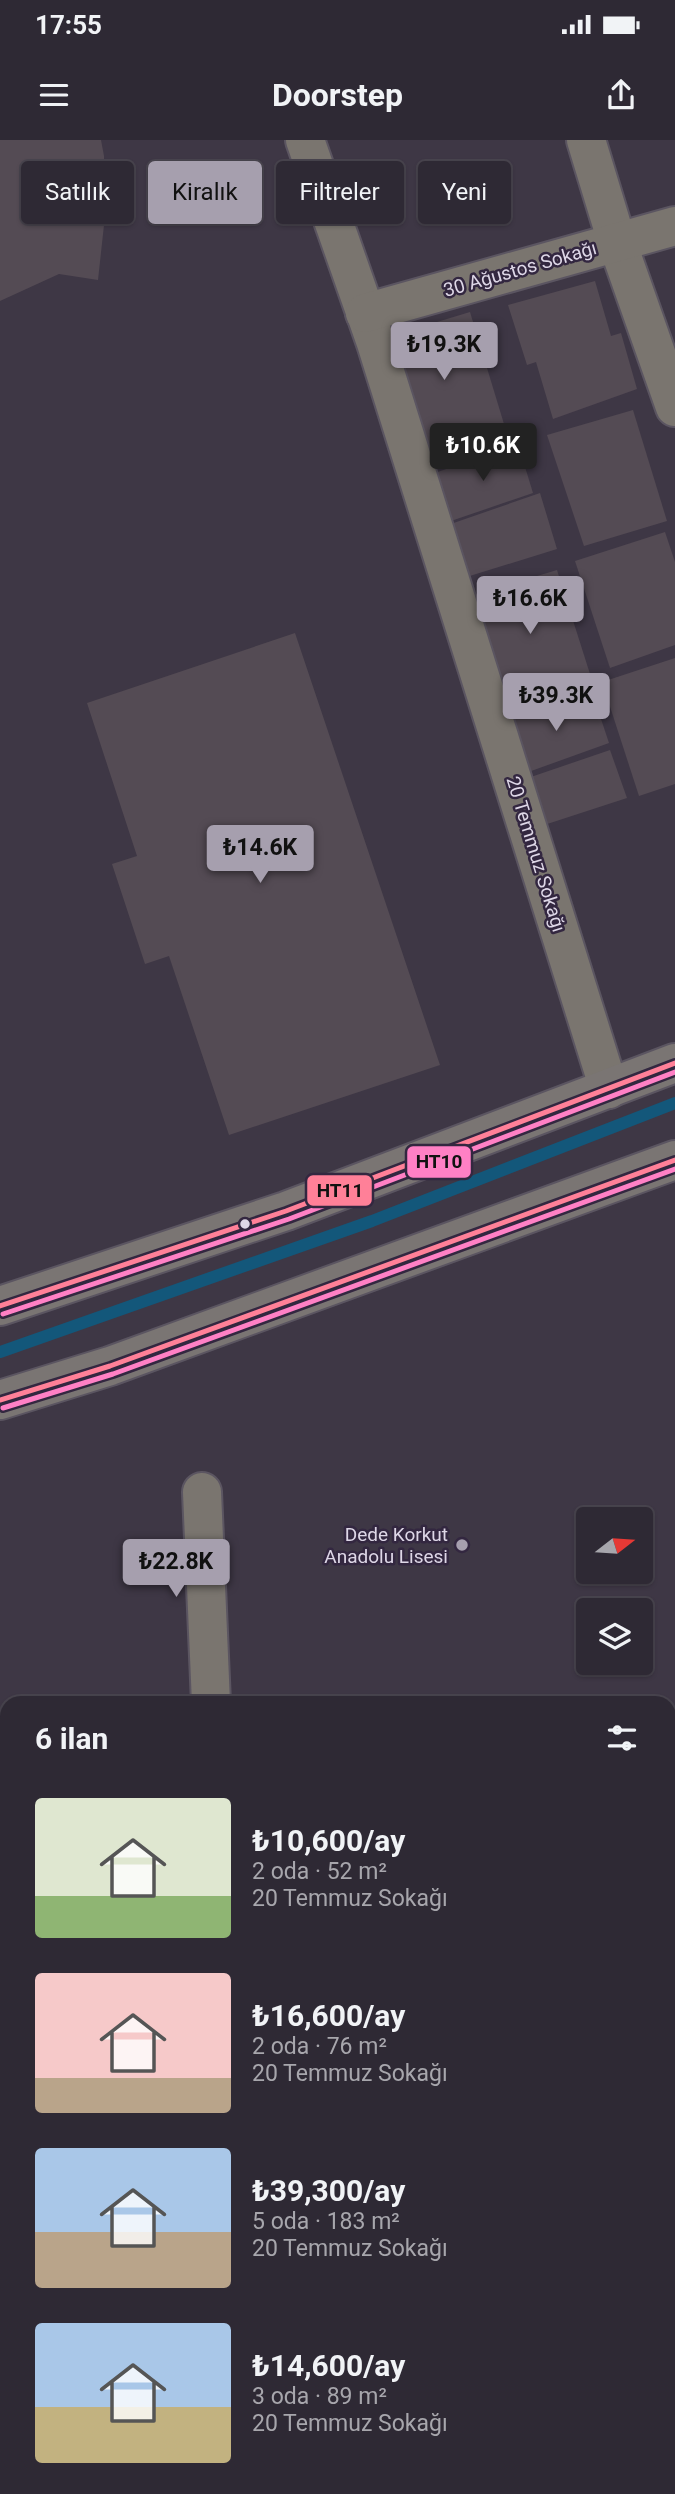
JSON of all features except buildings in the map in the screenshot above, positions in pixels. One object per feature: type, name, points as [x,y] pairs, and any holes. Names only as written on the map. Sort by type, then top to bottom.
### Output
[{"type":"main road","points":[[0,1306],[286,1211],[675,1063]]},
{"type":"main road","points":[[0,1400],[110,1366],[675,1160]]},
{"type":"street","name":"20 Temmuz Sokağı","points":[[305,140],[365,313],[609,1089]]},
{"type":"street","points":[[586,140],[617,242],[675,407]]},
{"type":"street","name":"30 Ağustos Sokağı","points":[[365,313],[675,226]]},
{"type":"street","points":[[202,1492],[211,1696]]},
{"type":"waterway","points":[[0,1352],[372,1221],[675,1103]]},
{"type":"transit line","name":"HT11","points":[[0,1306],[286,1211],[675,1063]]},
{"type":"transit line","name":"HT10","points":[[3,1314],[289,1219],[675,1072]]},
{"type":"transit line","name":"HT11","points":[[0,1400],[110,1366],[675,1160]]},
{"type":"transit line","name":"HT10","points":[[3,1408],[113,1374],[675,1169]]},
{"type":"place","name":"Dede Korkut Anadolu Lisesi","points":[[462,1545]]}]
